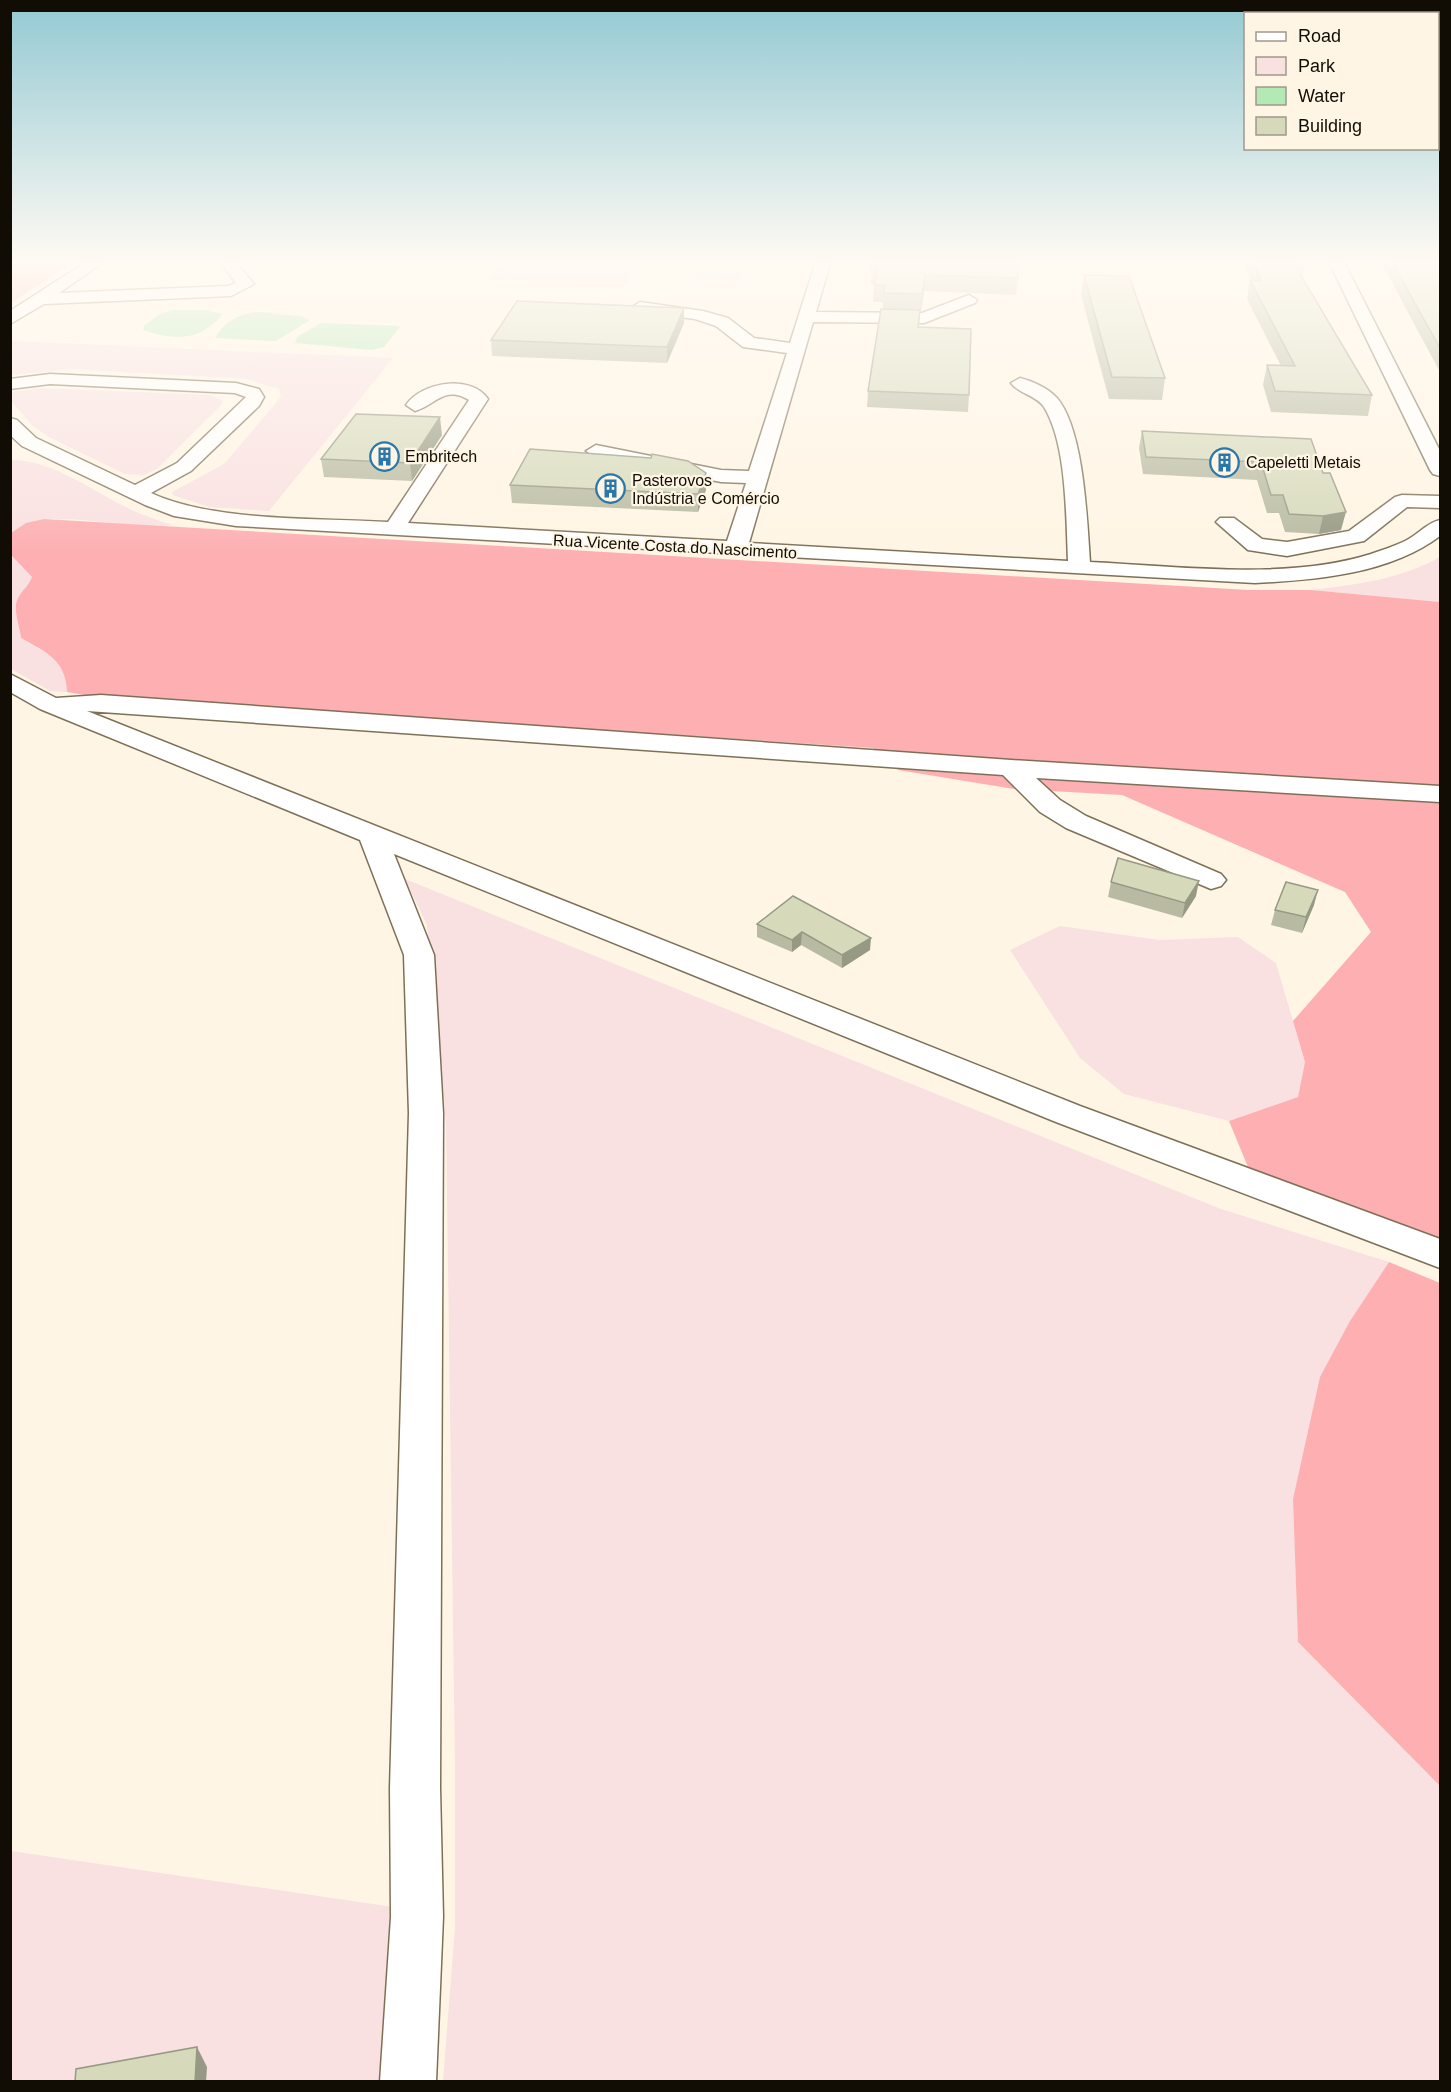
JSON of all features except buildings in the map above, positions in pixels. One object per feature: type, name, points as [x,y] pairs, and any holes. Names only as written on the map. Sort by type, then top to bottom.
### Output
[{"type":"street","points":[[736,549],[793,362]]},
{"type":"street","points":[[1386,362],[1440,470]]},
{"type":"street","points":[[10,384],[67,379],[236,388],[253,393],[255,397],[252,402],[184,467],[135,493]]},
{"type":"street","points":[[1020,383],[1046,399],[1061,421],[1076,523],[1079,568]]},
{"type":"street","points":[[394,529],[479,399],[472,393],[445,390],[429,394],[415,405]]},
{"type":"street","name":"Rua Vicente Costa do Nascimento","points":[[10,424],[20,444],[181,512],[204,517],[736,549],[1255,576],[1336,568],[1374,560],[1414,545],[1440,526]]},
{"type":"street","points":[[596,452],[721,476],[758,478]]},
{"type":"street","points":[[1227,522],[1256,545],[1287,549],[1356,536],[1402,501],[1440,502]]},
{"type":"street","points":[[10,681],[49,704],[1068,1114],[1440,1254]]},
{"type":"street","points":[[49,704],[113,704],[1011,768],[1440,794]]},
{"type":"street","points":[[1011,768],[1050,806],[1076,822],[1211,880]]},
{"type":"street","points":[[372,835],[419,955],[426,1113],[415,1788],[417,1917],[408,2082]]},
{"type":"green space","points":[[11,362],[390,362],[269,511],[209,507],[173,495],[172,492],[224,464],[276,403],[281,396],[279,389],[246,379],[72,369],[11,375]]},
{"type":"green space","points":[[40,388],[209,395],[222,400],[221,405],[158,468],[144,475],[125,474],[49,437],[34,427],[11,401],[11,392]]},
{"type":"green space","points":[[10,460],[26,461],[56,470],[133,511],[172,525],[45,519],[35,521],[11,533]]},
{"type":"green space","points":[[10,555],[32,577],[16,602],[21,638],[46,653],[59,665],[66,681],[67,692],[50,691],[11,669]]},
{"type":"green space","points":[[1440,557],[1440,602],[1311,590],[1394,576]]},
{"type":"green space","points":[[405,879],[1221,1209],[1389,1262],[1350,1321],[1293,1499],[1298,1642],[1440,1786],[1440,2081],[443,2081],[455,1927],[446,1123],[427,925]]},
{"type":"green space","points":[[1060,926],[1160,940],[1238,937],[1276,963],[1305,1062],[1298,1097],[1229,1121],[1124,1094],[1080,1058],[1010,950]]},
{"type":"green space","points":[[11,1851],[400,1908],[410,2081],[11,2082]]},
{"type":"shaded area","points":[[44,519],[1248,590],[1311,590],[1440,602],[1440,1240],[1248,1167],[1229,1121],[1298,1097],[1305,1062],[1293,1021],[1371,932],[1345,892],[1122,795],[1014,789],[898,770],[873,748],[96,697],[67,692],[66,681],[59,665],[46,653],[21,638],[16,612],[16,602],[32,577],[11,555],[11,533],[26,523]]},
{"type":"shaded area","points":[[1389,1262],[1440,1283],[1440,1786],[1298,1642],[1293,1499],[1320,1377],[1350,1321]]},
{"type":"place","name":"Embritech","points":[[384,456]]},
{"type":"place","name":"Capeletti Metais","points":[[1225,462]]},
{"type":"place","name":"Pasterovos Indústria e Comércio","points":[[611,489]]}]
